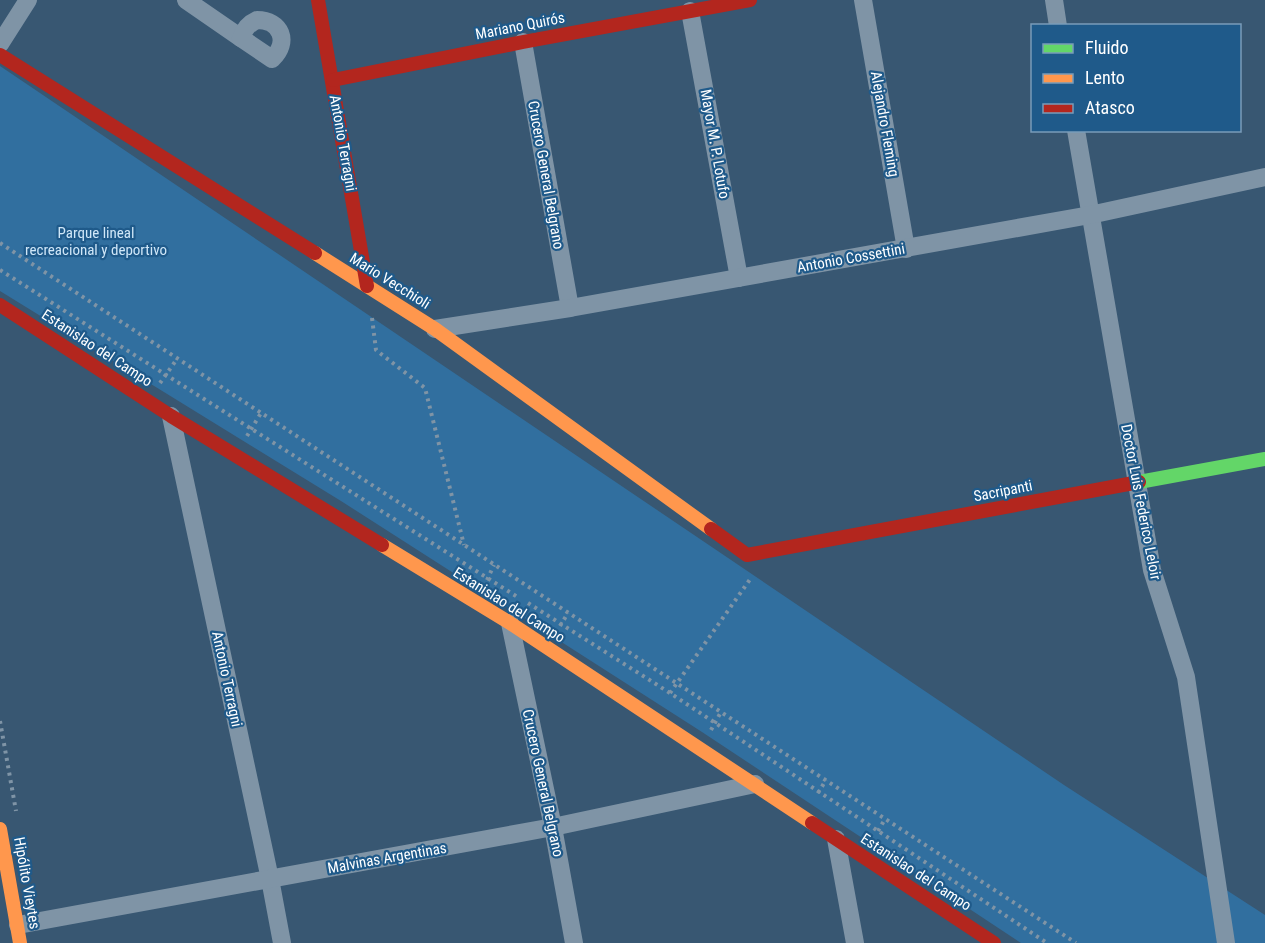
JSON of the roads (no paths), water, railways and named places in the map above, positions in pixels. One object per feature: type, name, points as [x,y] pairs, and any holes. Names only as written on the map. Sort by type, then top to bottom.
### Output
[{"type":"street","points":[[0,44],[28,0]]},
{"type":"street","points":[[186,0],[241,38]]},
{"type":"street","name":"Antonio Terragni","points":[[318,0],[368,286]]},
{"type":"street","name":"Mariano Quirós","points":[[333,80],[750,0]]},
{"type":"street","name":"Alejandro Fleming","points":[[863,0],[906,249]]},
{"type":"street","points":[[1054,0],[1058,24]]},
{"type":"street","name":"Mayor M. P. Lotufo","points":[[690,11],[739,278]]},
{"type":"street","name":"Crucero General Belgrano","points":[[523,42],[570,308]]},
{"type":"street","name":"Mario Vecchioli","points":[[0,55],[435,329],[747,555]]},
{"type":"street","name":"Doctor Luis Federico Leloir","points":[[1076,132],[1152,570],[1186,677],[1226,943]]},
{"type":"street","name":"Antonio Cossettini","points":[[435,329],[570,308],[906,249],[1090,215],[1265,177]]},
{"type":"street","name":"Estanislao del Campo","points":[[0,305],[171,416],[510,623],[994,943]]},
{"type":"street","name":"Antonio Terragni","points":[[171,416],[282,943]]},
{"type":"street","name":"Sacripanti","points":[[747,555],[1265,459]]},
{"type":"street","name":"Crucero General Belgrano","points":[[510,623],[553,827],[574,943]]},
{"type":"street","name":"Malvinas Argentinas","points":[[19,934],[270,879],[553,827],[755,784]]},
{"type":"street","name":"Hipólito Vieytes","points":[[0,829],[4,875],[19,934]]},
{"type":"street","points":[[836,839],[855,943]]},
{"type":"park label","name":"Parque lineal recreacional y deportivo","points":[[96,242]]}]
